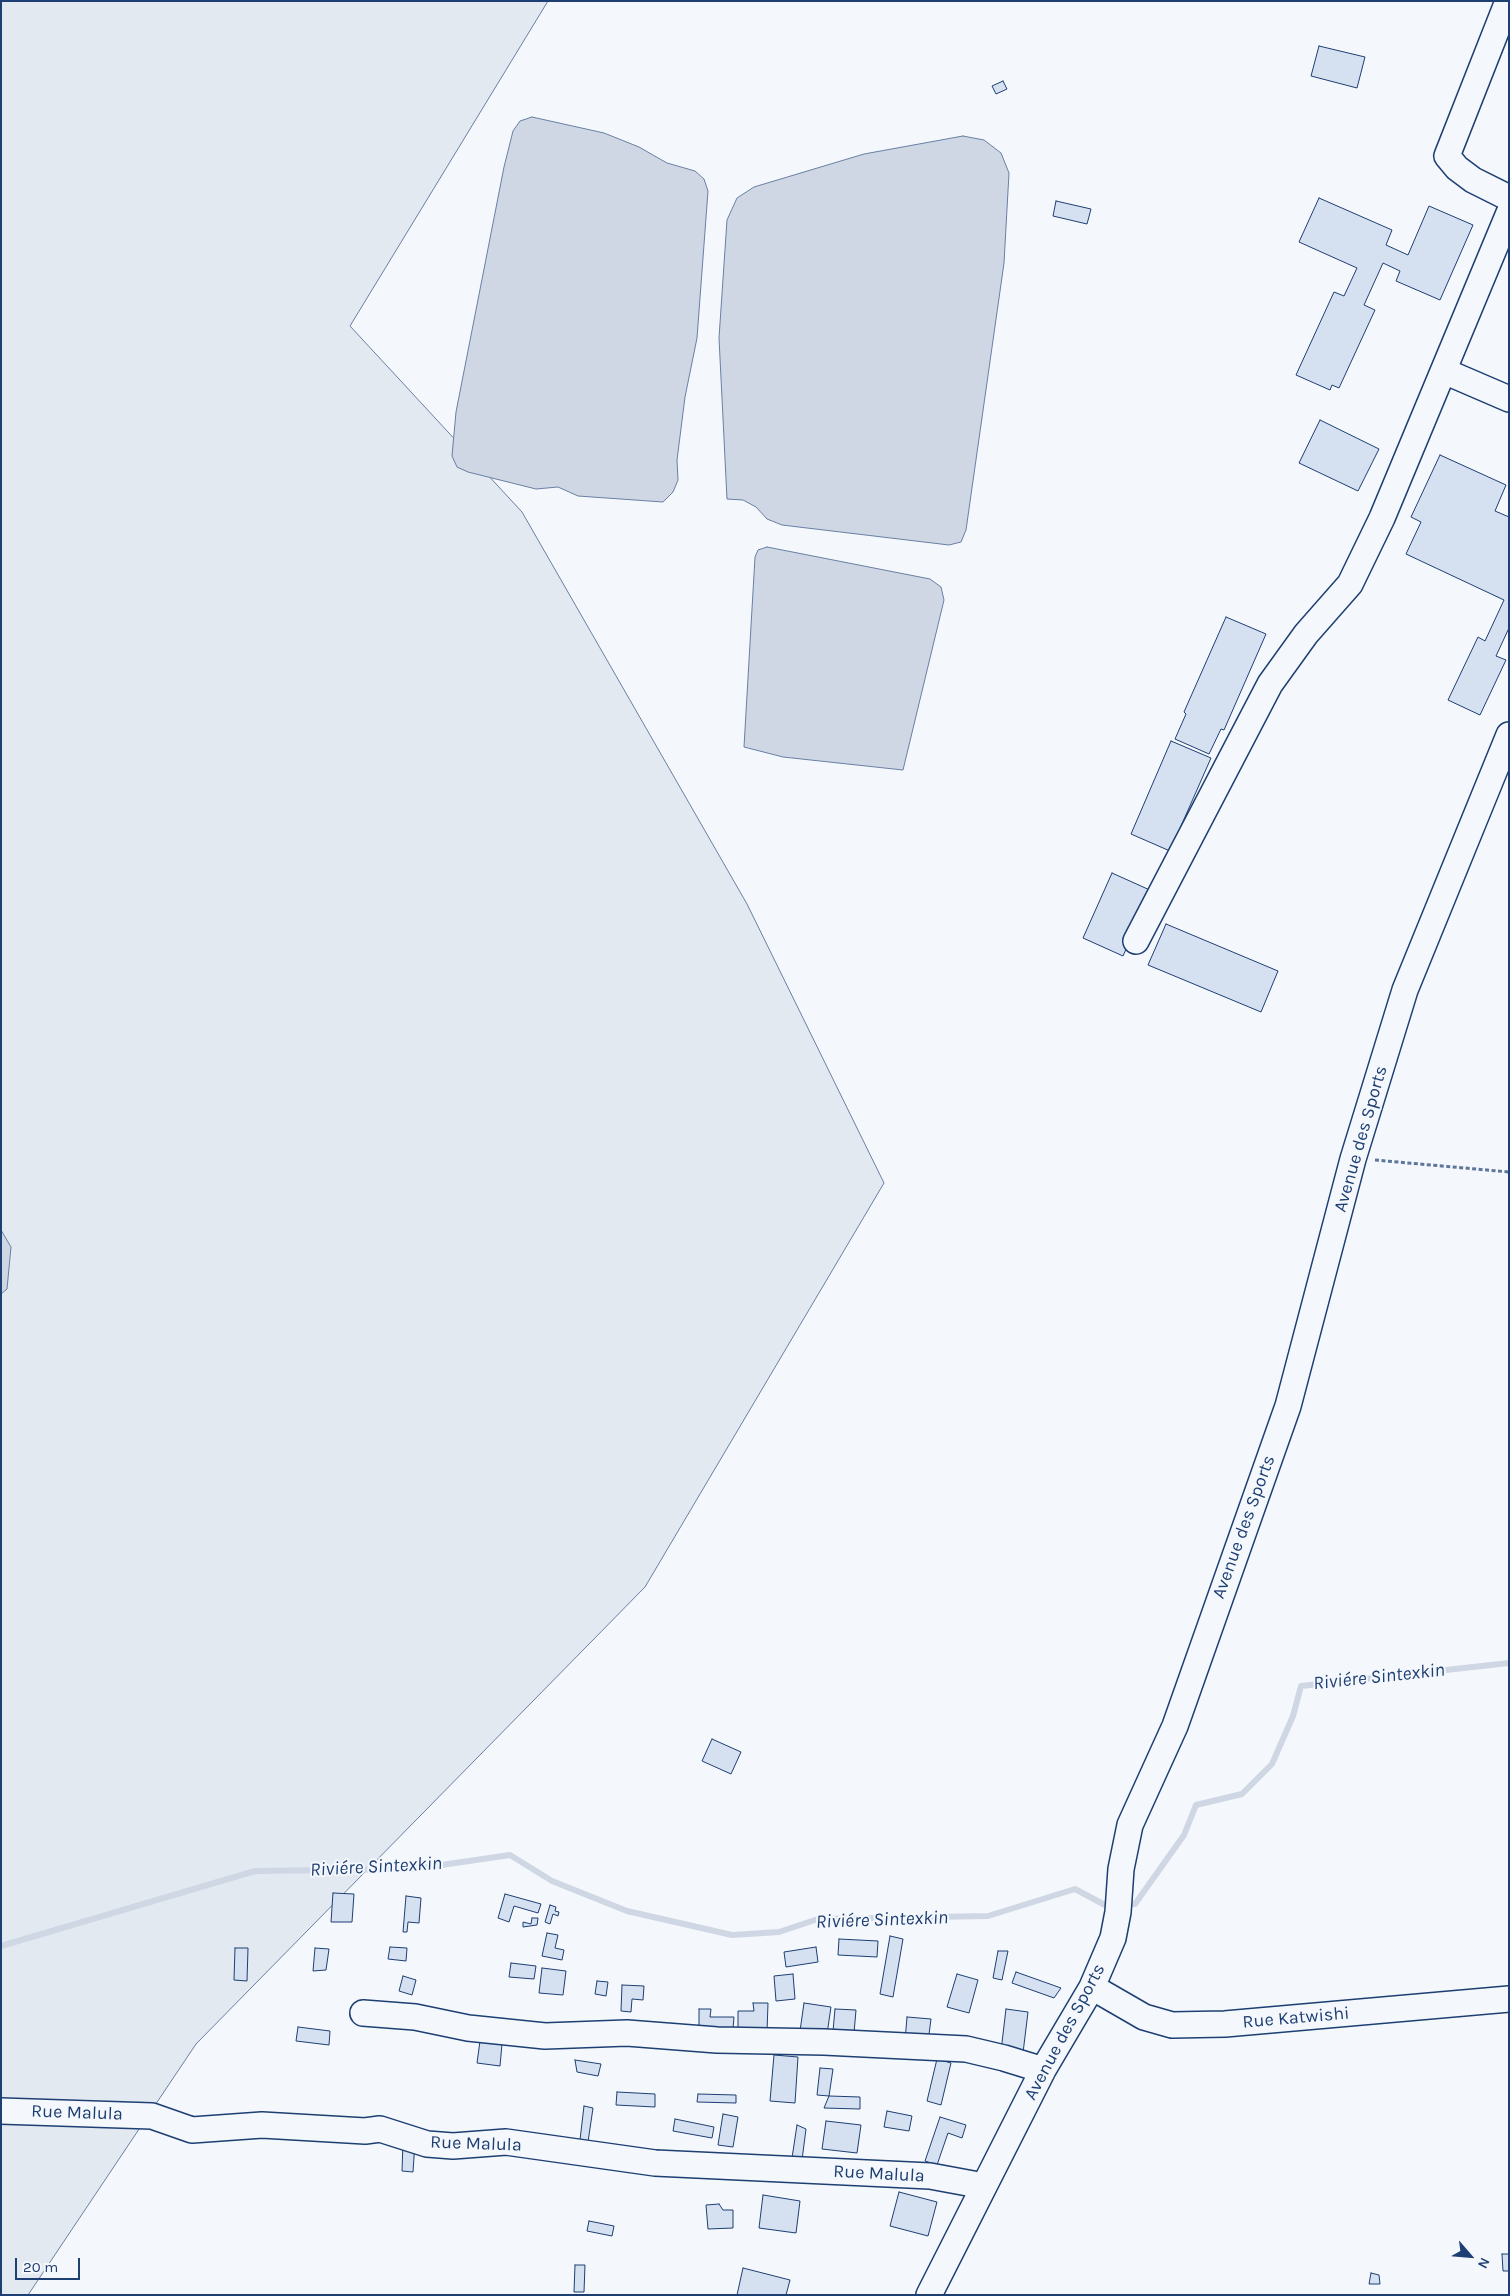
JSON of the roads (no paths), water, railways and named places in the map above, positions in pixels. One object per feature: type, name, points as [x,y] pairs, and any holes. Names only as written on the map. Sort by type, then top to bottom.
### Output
[{"type":"street","points":[[1508,1],[1447,156],[1457,168],[1473,180],[1509,198]]},
{"type":"street","points":[[1136,942],[1270,684],[1306,634],[1350,584],[1382,518],[1509,213]]},
{"type":"street","points":[[1444,371],[1509,399]]},
{"type":"street","name":"Avenue des Sports","points":[[929,2295],[1043,2070],[1092,1988],[1113,1938],[1118,1912],[1124,1846],[1130,1825],[1175,1726],[1288,1406],[1353,1159],[1405,990],[1509,735]]},
{"type":"street","name":"Rue Katwishi","points":[[1092,1988],[1144,2017],[1172,2025],[1225,2024],[1509,1998]]},
{"type":"street","points":[[363,2014],[415,2017],[468,2028],[545,2036],[627,2033],[717,2040],[824,2042],[966,2050],[1004,2058],[1043,2070]]},
{"type":"street","name":"Rue Malula","points":[[1,2111],[152,2116],[192,2130],[262,2125],[365,2131],[380,2129],[427,2144],[453,2146],[506,2142],[655,2163],[930,2176],[984,2186]]},
{"type":"waterway","name":"Riviére Sintexkin","points":[[1123,1904],[1135,1904],[1184,1835],[1196,1805],[1242,1794],[1272,1764],[1293,1716],[1301,1686],[1509,1663]]},
{"type":"waterway","name":"Riviére Sintexkin","points":[[1,1946],[255,1871],[414,1869],[510,1855],[552,1881],[627,1911],[732,1935],[779,1932],[818,1919],[988,1916],[1075,1889],[1105,1905],[1113,1905]]}]
